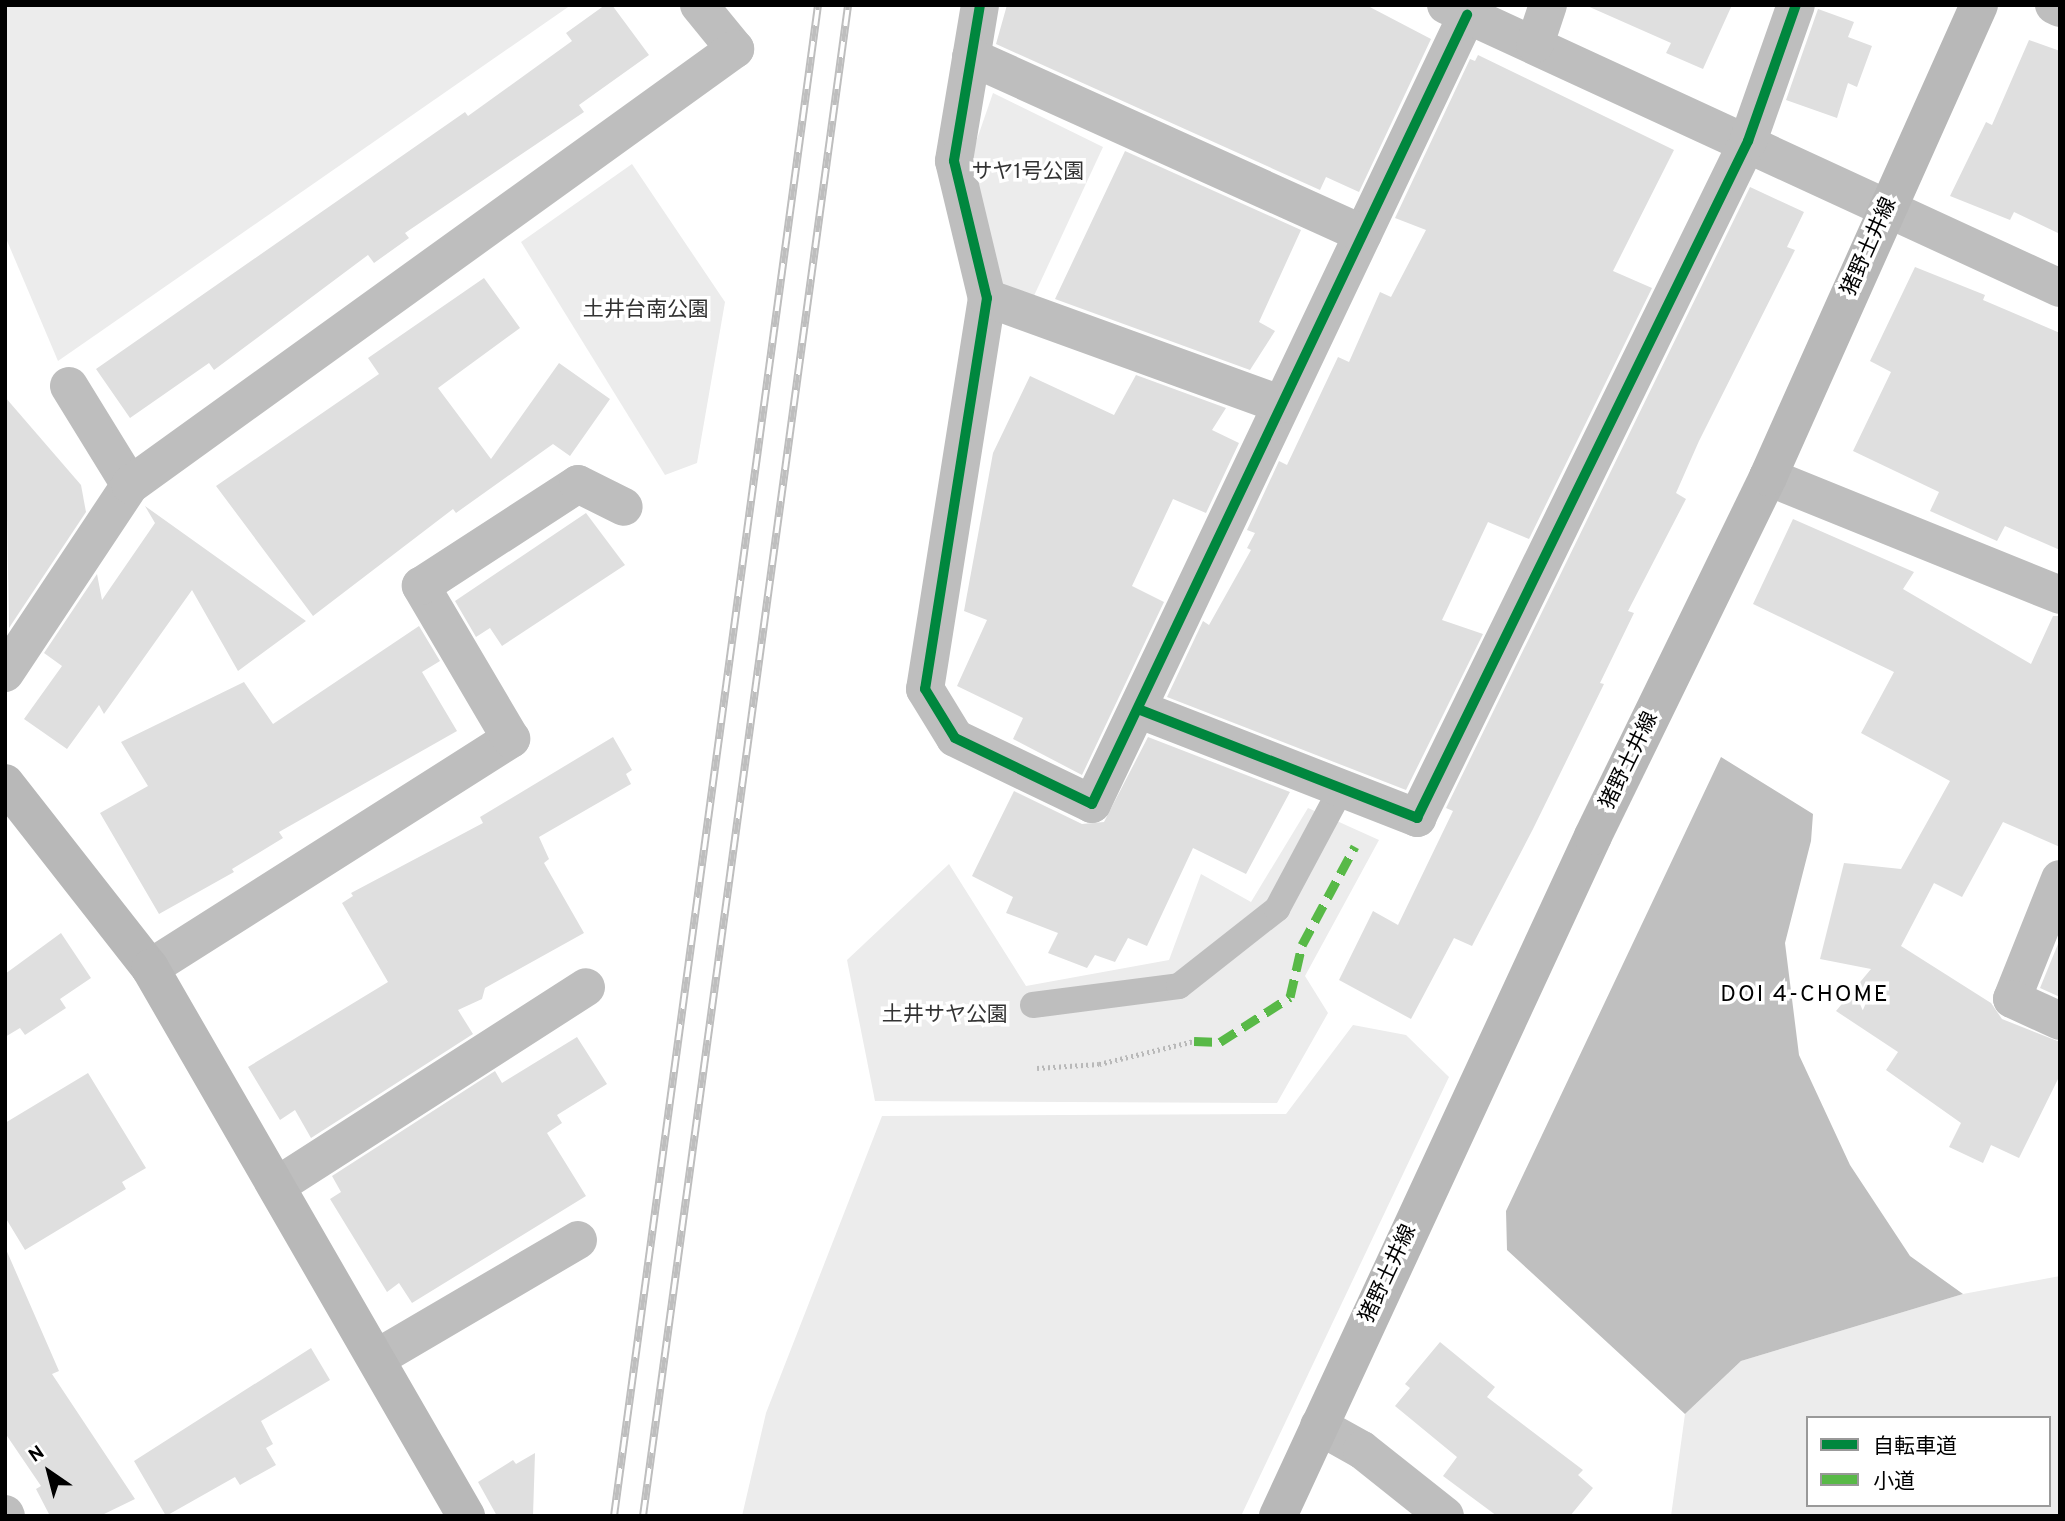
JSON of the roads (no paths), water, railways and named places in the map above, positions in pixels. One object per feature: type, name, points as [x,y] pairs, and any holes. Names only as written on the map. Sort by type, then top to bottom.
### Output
[{"type":"main road","name":"猪野土井線","points":[[1278,1516],[1593,836],[1769,477],[1886,208],[1979,5]]},
{"type":"main road","points":[[5,782],[150,968],[278,1185],[466,1516]]},
{"type":"street","points":[[699,5],[735,49]]},
{"type":"street","points":[[735,49],[736,5]]},
{"type":"street","points":[[981,5],[954,161],[987,298],[925,689],[955,738],[1092,804],[1363,234],[1457,10],[1748,141],[2060,288]]},
{"type":"street","points":[[1535,44],[1548,5]]},
{"type":"street","points":[[1138,709],[1417,818],[1748,141],[1796,5]]},
{"type":"street","points":[[2054,5],[2060,8]]},
{"type":"street","points":[[5,673],[130,485],[735,49]]},
{"type":"street","points":[[971,57],[1363,234]]},
{"type":"street","points":[[987,298],[1280,404]]},
{"type":"street","points":[[69,386],[130,485]]},
{"type":"street","points":[[1769,477],[2060,595]]},
{"type":"street","points":[[150,968],[511,739],[421,586],[578,484],[624,507]]},
{"type":"street","points":[[2060,879],[2012,999],[2060,1021]]},
{"type":"street","points":[[278,1185],[586,987]]},
{"type":"street","points":[[377,1358],[578,1240]]},
{"type":"street","points":[[1319,1426],[1362,1450],[1445,1516]]},
{"type":"lane","points":[[1033,1005],[1180,986],[1277,909],[1341,789]]},
{"type":"railway","points":[[614,1516],[818,5]]},
{"type":"railway","points":[[643,1516],[848,5]]},
{"type":"district","name":"DOI 4-CHOME","points":[[1805,996]]},
{"type":"park label","name":"サヤ1号公園","points":[[1028,173]]},
{"type":"park label","name":"土井台南公園","points":[[646,311]]},
{"type":"park label","name":"土井サヤ公園","points":[[945,1016]]}]
